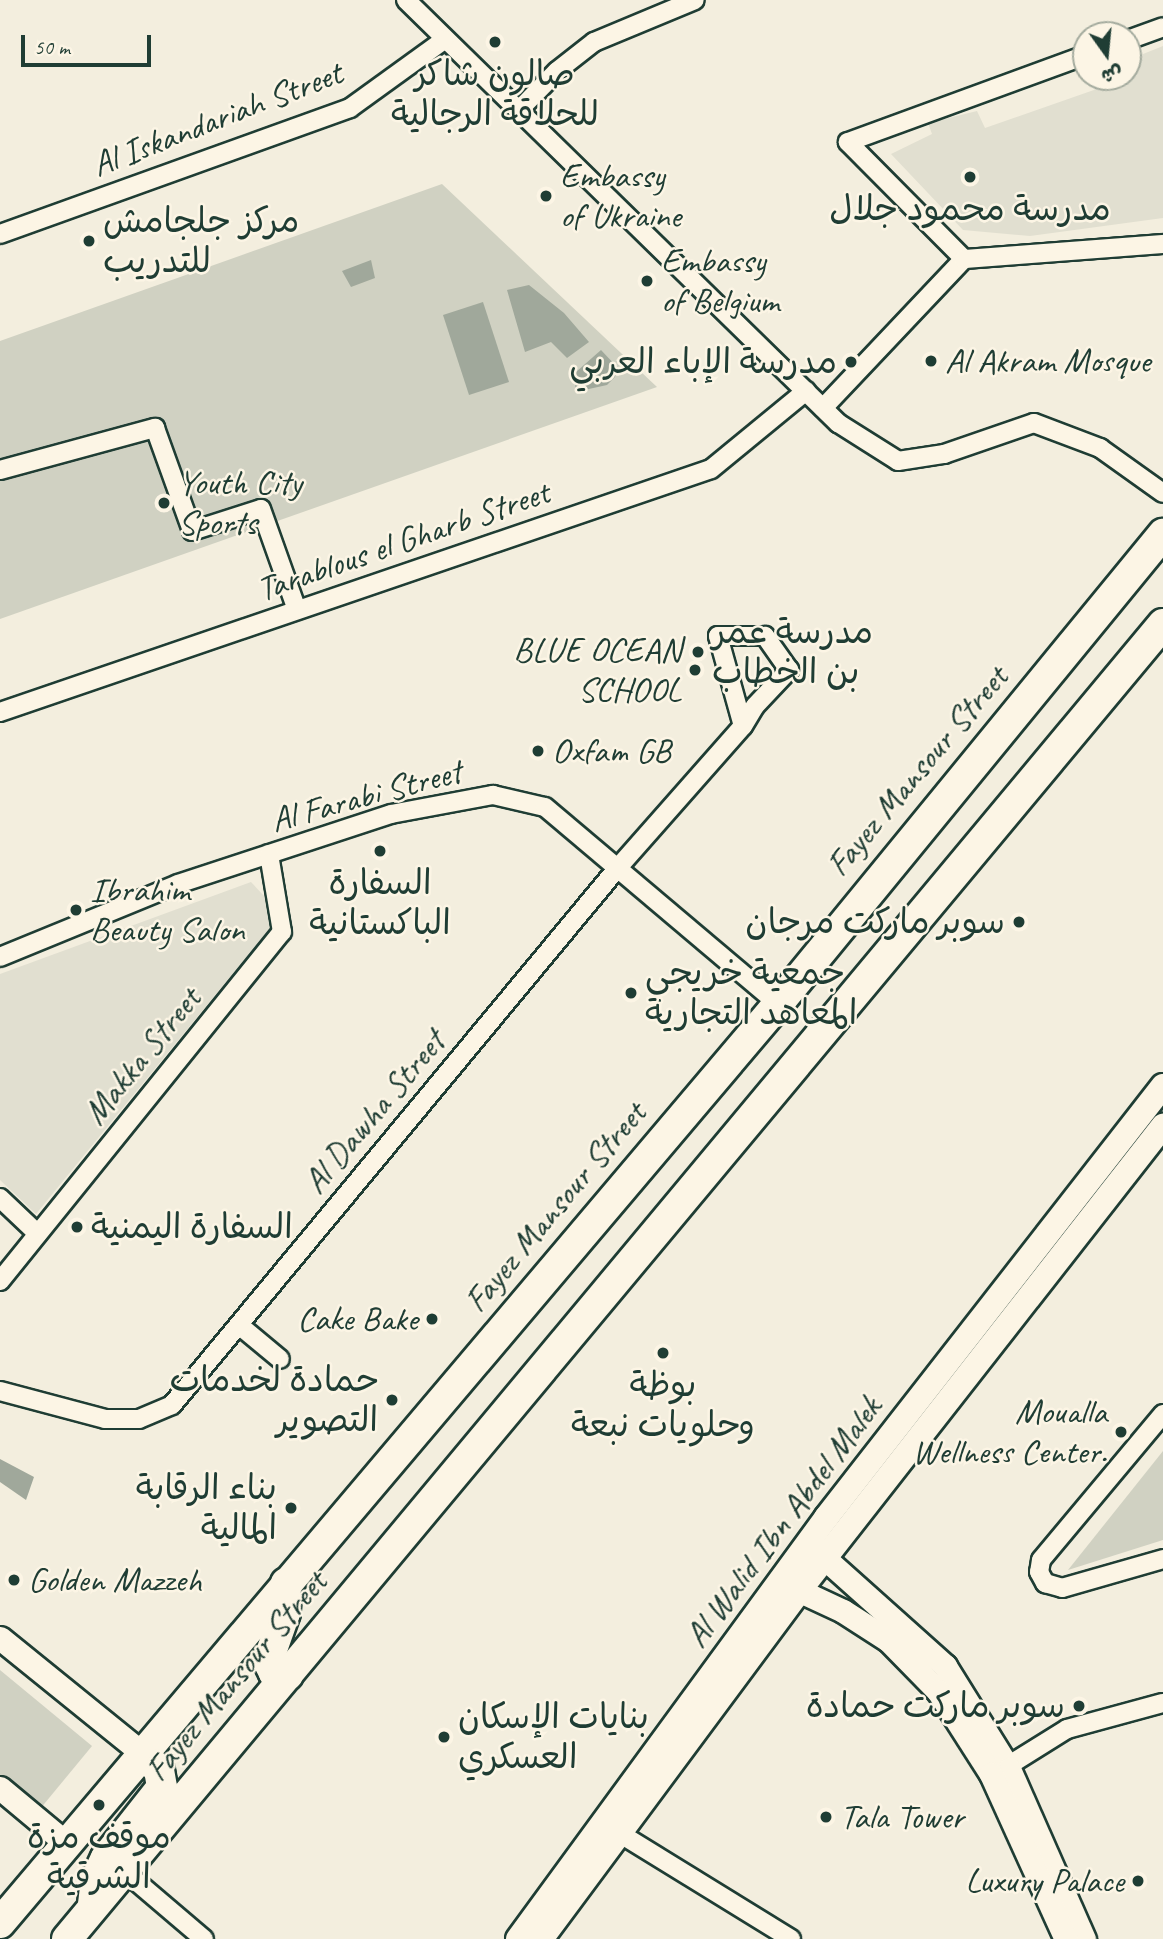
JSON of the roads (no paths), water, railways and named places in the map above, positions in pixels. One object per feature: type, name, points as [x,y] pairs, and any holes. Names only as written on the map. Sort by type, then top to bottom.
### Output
[{"type":"highway","name":"Fayez Mansour Street","points":[[0,1923],[778,1004],[1163,534]]},
{"type":"highway","name":"Fayez Mansour Street","points":[[67,1939],[1163,624]]},
{"type":"highway","points":[[286,1583],[285,1613],[268,1661],[274,1673],[288,1675]]},
{"type":"highway","points":[[93,1908],[96,1879],[106,1858],[162,1787],[159,1770],[142,1753]]},
{"type":"main road","name":"Al Walid Ibn Abdel Malek","points":[[518,1939],[1159,1100]]},
{"type":"main road","name":"Al Walid Ibn Abdel Malek","points":[[817,1551],[1163,1126]]},
{"type":"main road","name":"Al Walid Ibn Abdel Malek","points":[[541,1939],[790,1586]]},
{"type":"street","points":[[406,0],[823,408],[898,461],[944,454],[1034,423],[1100,448],[1163,493]]},
{"type":"street","points":[[519,110],[557,71],[594,42],[695,0]]},
{"type":"street","points":[[1142,35],[1163,27]]},
{"type":"street","name":"Al Iskandariah Street","points":[[0,234],[350,108],[444,40]]},
{"type":"street","points":[[964,260],[848,142],[1072,60]]},
{"type":"street","points":[[823,408],[964,260],[1163,244]]},
{"type":"street","name":"Tarablous el Gharb Street","points":[[0,712],[710,469],[806,391]]},
{"type":"street","points":[[0,470],[155,428],[192,531],[261,509],[297,610]]},
{"type":"street","name":"Al Dawha Street","points":[[0,1391],[104,1419],[139,1419],[172,1405],[615,871],[743,726],[755,706],[789,670],[765,636],[718,636],[726,674],[743,726]]},
{"type":"street","name":"Al Farabi Street","points":[[0,957],[177,884],[391,814],[493,795],[545,807],[615,871],[778,1004]]},
{"type":"street","name":"Makka Street","points":[[0,1281],[282,932],[269,854]]},
{"type":"street","points":[[0,1198],[38,1234]]},
{"type":"street","points":[[239,1325],[280,1359]]},
{"type":"street","points":[[1163,1415],[1041,1560],[1039,1572],[1045,1583],[1062,1588],[1163,1559]]},
{"type":"street","points":[[817,1551],[945,1666],[1084,1939]]},
{"type":"street","points":[[790,1586],[844,1611],[888,1640],[938,1691],[1000,1772],[1066,1939]]},
{"type":"street","points":[[0,1638],[142,1753]]},
{"type":"street","points":[[1000,1772],[1067,1729],[1163,1703]]},
{"type":"street","points":[[0,1787],[66,1843]]},
{"type":"street","points":[[618,1833],[791,1939]]},
{"type":"street","points":[[124,1871],[204,1939]]},
{"type":"place","name":"صالون شاكر للحلاقة الرجالية","points":[[495,42]]},
{"type":"place","name":"مدرسة محمود جلال","points":[[970,177]]},
{"type":"place","name":"Embassy of Ukraine","points":[[546,196]]},
{"type":"place","name":"مركز جلجامش للتدريب","points":[[89,241]]},
{"type":"place","name":"Embassy of Belgium","points":[[647,281]]},
{"type":"place","name":"Al Akram Mosque","points":[[931,361]]},
{"type":"place","name":"مدرسة الإباء العربي","points":[[851,362]]},
{"type":"place","name":"Youth City Sports","points":[[164,503]]},
{"type":"place","name":"مدرسة عمر بن الخطاب","points":[[698,652]]},
{"type":"place","name":"BLUE OCEAN SCHOOL","points":[[695,670]]},
{"type":"place","name":"Oxfam GB","points":[[538,751]]},
{"type":"place","name":"السفارة الباكستانية","points":[[380,851]]},
{"type":"place","name":"Ibrahim Beauty Salon","points":[[76,910]]},
{"type":"place","name":"سوبر ماركت مرجان","points":[[1019,922]]},
{"type":"place","name":"جمعية خريجي المعاهد التجارية","points":[[631,993]]},
{"type":"place","name":"السفارة اليمنية","points":[[77,1227]]},
{"type":"place","name":"Cake Bake","points":[[432,1319]]},
{"type":"place","name":"بوظة وحلويات نبعة","points":[[663,1353]]},
{"type":"place","name":"حمادة لخدمات التصوير","points":[[392,1400]]},
{"type":"place","name":"Moualla Wellness Center.","points":[[1121,1432]]},
{"type":"place","name":"بناء الرقابة المالية","points":[[291,1508]]},
{"type":"place","name":"Golden Mazzeh","points":[[14,1580]]},
{"type":"place","name":"سوبر ماركت حمادة","points":[[1079,1706]]},
{"type":"place","name":"بنايات الإسكان العسكري","points":[[444,1737]]},
{"type":"place","name":"موقف مزة الشرقية","points":[[99,1805]]},
{"type":"place","name":"Tala Tower","points":[[826,1817]]},
{"type":"place","name":"Luxury Palace","points":[[1138,1881]]}]
